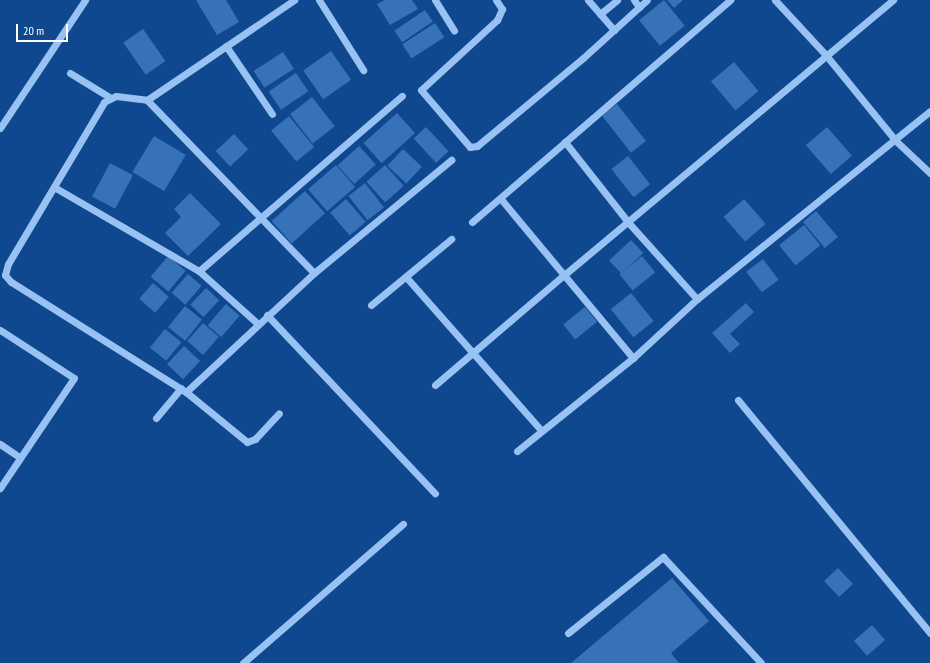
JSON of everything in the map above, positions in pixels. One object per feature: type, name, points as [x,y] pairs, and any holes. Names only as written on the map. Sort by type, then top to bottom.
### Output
[{"type":"street","points":[[0,128],[85,0]]},
{"type":"street","points":[[70,73],[109,97],[147,100],[294,0]]},
{"type":"street","points":[[319,0],[363,70]]},
{"type":"street","points":[[435,0],[454,30]]},
{"type":"street","points":[[496,0],[502,9],[497,20],[421,90],[470,147],[477,146],[614,30],[647,0]]},
{"type":"street","points":[[588,0],[614,30]]},
{"type":"street","points":[[600,14],[617,0]]},
{"type":"street","points":[[634,0],[639,7]]},
{"type":"street","points":[[472,222],[501,199],[730,0]]},
{"type":"street","points":[[775,0],[825,54],[896,141],[930,174]]},
{"type":"street","points":[[435,385],[825,54],[893,0]]},
{"type":"street","points":[[226,46],[272,114]]},
{"type":"street","points":[[199,271],[260,215],[402,96]]},
{"type":"street","points":[[109,97],[8,264],[5,275],[11,282],[183,390],[247,442],[255,439],[279,413]]},
{"type":"street","points":[[147,100],[260,215],[314,273]]},
{"type":"street","points":[[517,451],[633,358],[697,299],[896,141],[930,111]]},
{"type":"street","points":[[565,142],[628,222],[697,299]]},
{"type":"street","points":[[156,418],[183,390],[314,273],[451,160]]},
{"type":"street","points":[[54,187],[199,271],[257,323]]},
{"type":"street","points":[[501,199],[633,358]]},
{"type":"street","points":[[371,306],[451,239]]},
{"type":"street","points":[[406,277],[542,431]]},
{"type":"street","points":[[267,315],[435,493]]},
{"type":"street","points":[[0,330],[74,378],[19,456],[0,488]]},
{"type":"street","points":[[738,400],[930,633]]},
{"type":"street","points":[[0,444],[19,456]]},
{"type":"street","points":[[243,663],[403,524]]},
{"type":"street","points":[[568,633],[664,557],[761,663]]},
{"type":"building","points":[[196,0],[226,0],[239,22],[217,35]]},
{"type":"building","points":[[385,0],[412,0],[418,9],[390,25],[377,4]]},
{"type":"building","points":[[664,0],[685,26],[660,46],[639,20]]},
{"type":"building","points":[[667,0],[683,0],[674,8]]},
{"type":"building","points":[[425,10],[433,22],[402,42],[394,31]]},
{"type":"building","points":[[435,23],[444,37],[412,58],[402,44]]},
{"type":"building","points":[[143,29],[165,61],[146,75],[123,43]]},
{"type":"building","points":[[331,51],[351,80],[323,99],[303,71]]},
{"type":"building","points":[[283,52],[294,69],[265,88],[254,71]]},
{"type":"building","points":[[734,62],[758,91],[735,110],[711,81]]},
{"type":"building","points":[[296,73],[308,91],[281,110],[269,91]]},
{"type":"building","points":[[312,97],[335,126],[313,143],[290,114]]},
{"type":"building","points":[[617,104],[646,141],[631,153],[602,116]]},
{"type":"building","points":[[397,113],[415,133],[382,163],[364,143]]},
{"type":"building","points":[[289,116],[314,147],[296,162],[271,130]]},
{"type":"building","points":[[426,127],[449,151],[436,163],[414,139]]},
{"type":"building","points":[[827,127],[852,156],[831,174],[806,145]]},
{"type":"building","points":[[234,134],[248,149],[230,166],[216,151]]},
{"type":"building","points":[[154,136],[186,155],[164,191],[132,172]]},
{"type":"building","points":[[359,146],[376,165],[354,184],[337,165]]},
{"type":"building","points":[[403,149],[422,167],[406,184],[387,166]]},
{"type":"building","points":[[628,156],[650,184],[634,197],[611,169]]},
{"type":"building","points":[[110,163],[133,175],[115,209],[92,197]]},
{"type":"building","points":[[336,165],[355,187],[327,211],[308,189]]},
{"type":"building","points":[[385,165],[404,186],[385,203],[366,182]]},
{"type":"building","points":[[365,183],[384,207],[368,220],[348,196]]},
{"type":"building","points":[[305,191],[325,213],[292,243],[272,221]]},
{"type":"building","points":[[190,193],[221,224],[188,256],[165,233],[181,217],[174,209]]},
{"type":"building","points":[[346,199],[366,222],[350,235],[330,213]]},
{"type":"building","points":[[744,199],[766,224],[745,242],[724,217]]},
{"type":"building","points":[[816,211],[838,237],[825,248],[803,222]]},
{"type":"building","points":[[804,225],[820,245],[795,265],[779,245]]},
{"type":"building","points":[[631,240],[643,253],[621,274],[609,260]]},
{"type":"building","points":[[168,256],[186,271],[168,291],[151,277]]},
{"type":"building","points":[[642,256],[655,272],[633,291],[619,274]]},
{"type":"building","points":[[763,259],[779,280],[762,292],[746,272]]},
{"type":"building","points":[[188,274],[202,286],[185,305],[172,293]]},
{"type":"building","points":[[153,283],[169,297],[155,313],[139,299]]},
{"type":"building","points":[[206,288],[219,300],[203,317],[190,305]]},
{"type":"building","points":[[631,293],[654,321],[633,337],[611,309]]},
{"type":"building","points":[[746,303],[754,312],[730,334],[740,344],[730,353],[712,333]]},
{"type":"building","points":[[226,304],[240,316],[221,337],[208,325]]},
{"type":"building","points":[[185,306],[202,320],[185,341],[168,327]]},
{"type":"building","points":[[585,307],[597,322],[575,339],[563,325]]},
{"type":"building","points":[[203,323],[219,337],[203,355],[187,341]]},
{"type":"building","points":[[165,329],[181,342],[166,361],[150,348]]},
{"type":"building","points":[[184,346],[200,361],[183,379],[167,364]]},
{"type":"building","points":[[838,568],[853,584],[839,597],[824,581]]},
{"type":"building","points":[[672,578],[709,621],[671,653],[679,663],[571,663]]},
{"type":"building","points":[[872,625],[885,640],[867,656],[854,641]]}]
